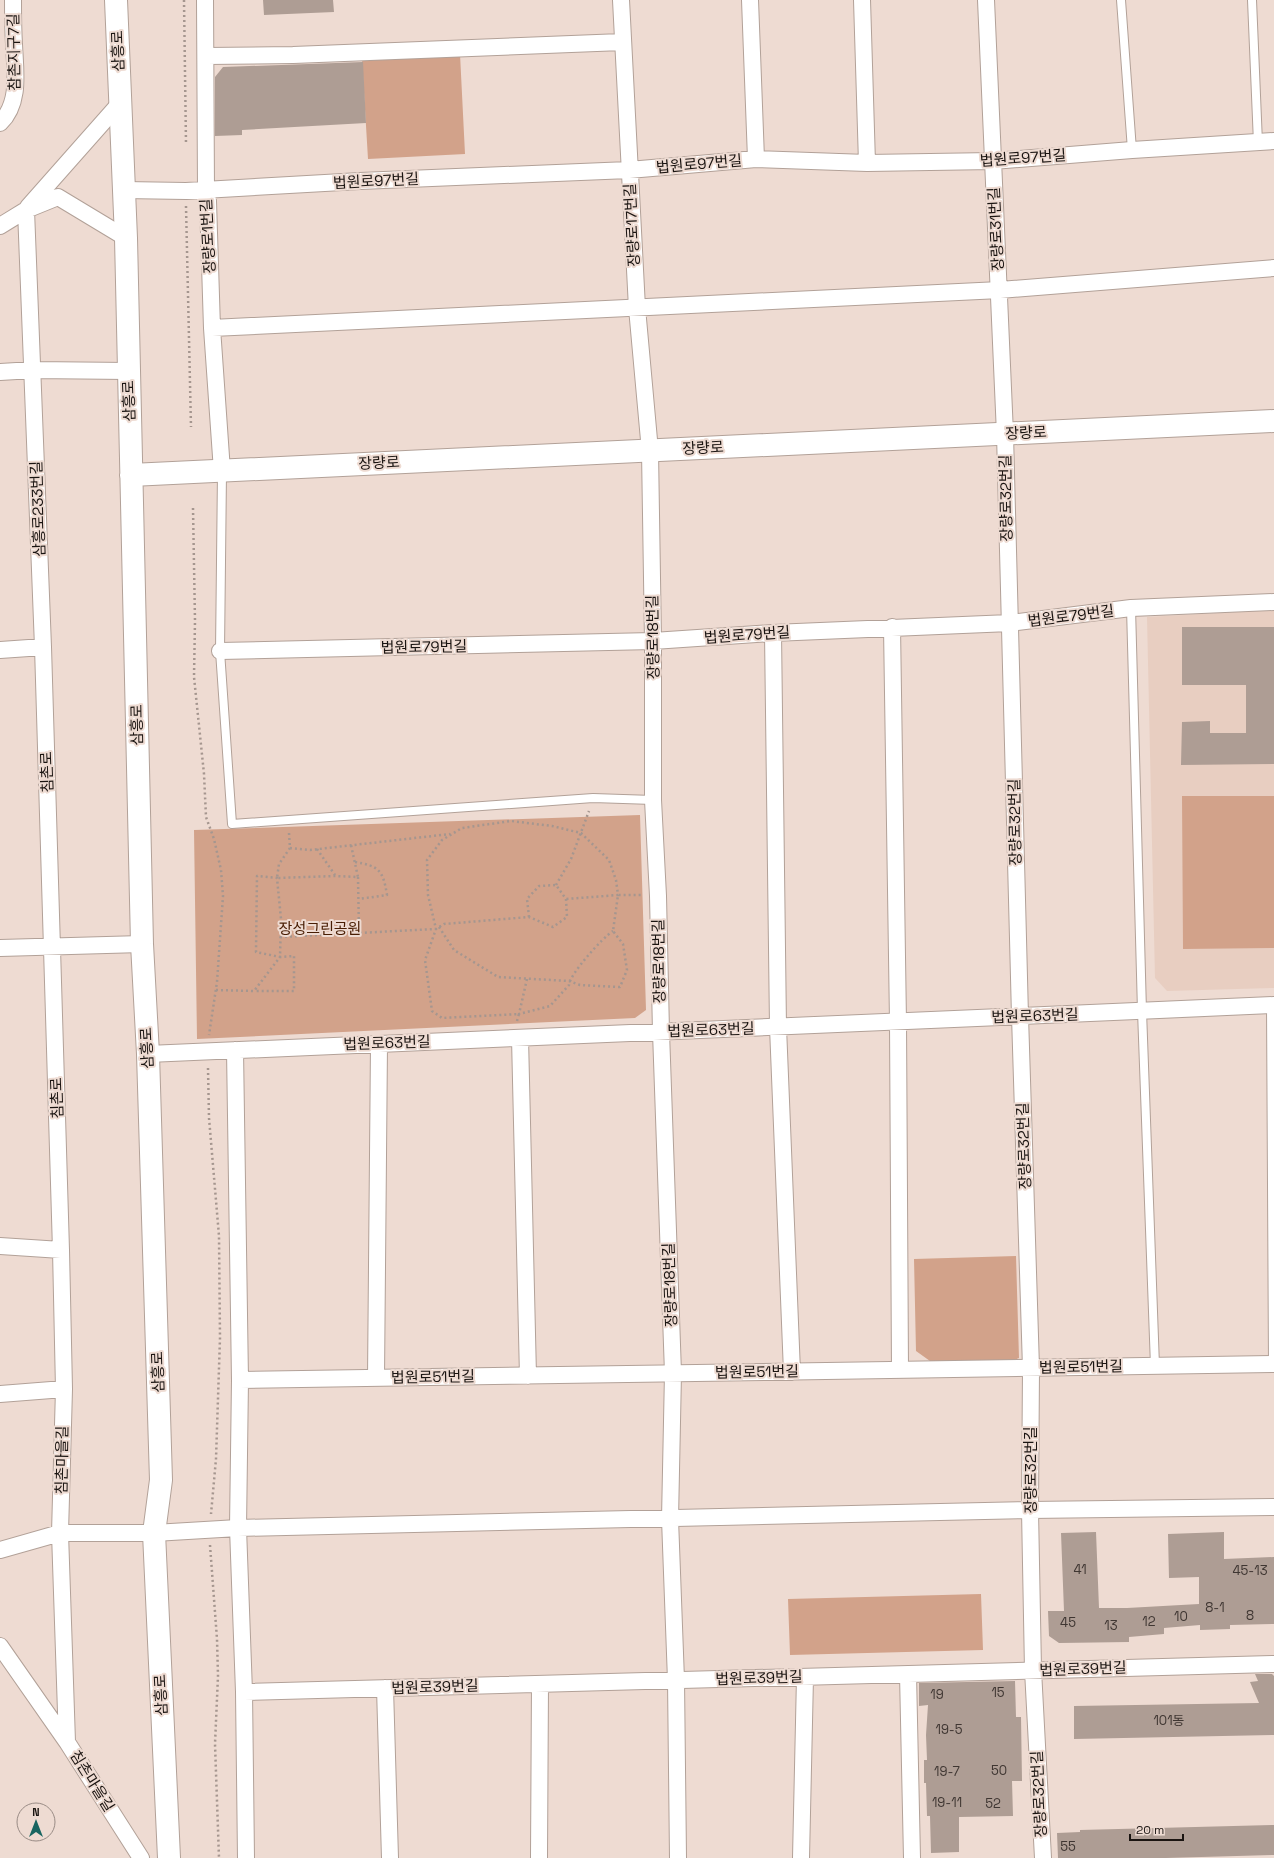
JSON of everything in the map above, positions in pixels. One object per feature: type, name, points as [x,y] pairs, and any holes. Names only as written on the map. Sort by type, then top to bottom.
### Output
[{"type":"main road","name":"삼흥로","points":[[116,0],[126,238],[142,944],[148,1054],[161,1480],[154,1533],[169,1858]]},
{"type":"main road","name":"장량로","points":[[131,474],[222,471],[1274,421]]},
{"type":"street","name":"참촌지구7길","points":[[0,123],[6,118],[15,97],[16,74],[7,54],[13,0]]},
{"type":"street","name":"장량로1번길","points":[[205,0],[206,190],[208,201],[212,328],[222,471]]},
{"type":"street","name":"장량로17번길","points":[[621,0],[637,308],[650,451]]},
{"type":"street","points":[[750,0],[756,159]]},
{"type":"street","points":[[862,0],[867,164]]},
{"type":"street","name":"장량로31번길","points":[[986,0],[1000,290],[1005,434]]},
{"type":"street","points":[[206,56],[301,55],[622,42]]},
{"type":"street","points":[[26,210],[120,103]]},
{"type":"street","name":"법원로97번길","points":[[124,190],[206,190],[360,181],[629,170],[756,159],[867,164],[993,161],[1274,141]]},
{"type":"street","points":[[0,226],[26,210],[58,197],[126,238]]},
{"type":"street","name":"삼흥로233번길","points":[[26,210],[43,647]]},
{"type":"street","points":[[212,328],[1000,290],[1274,268]]},
{"type":"street","points":[[0,372],[33,370],[128,371]]},
{"type":"street","name":"장량로32번길","points":[[1005,434],[1020,1016],[1031,1368],[1030,1510],[1033,1670],[1043,1858]]},
{"type":"street","name":"장량로18번길","points":[[650,451],[653,642],[653,800],[658,896],[661,1032],[673,1374],[670,1519],[676,1680],[678,1858]]},
{"type":"street","name":"법원로79번길","points":[[220,651],[653,642],[773,633],[1010,623],[1131,608],[1274,602]]},
{"type":"street","points":[[892,627],[898,1022],[900,1370]]},
{"type":"street","points":[[773,633],[778,1027],[792,1372]]},
{"type":"street","points":[[0,650],[43,647]]},
{"type":"street","name":"침촌로","points":[[43,647],[64,1389]]},
{"type":"street","points":[[0,948],[142,944]]},
{"type":"street","name":"법원로63번길","points":[[148,1054],[1273,1005]]},
{"type":"street","points":[[520,1038],[528,1376]]},
{"type":"street","points":[[376,1378],[379,1044]]},
{"type":"street","points":[[236,1050],[240,1380],[238,1528],[244,1692],[246,1858]]},
{"type":"street","points":[[0,1246],[61,1250]]},
{"type":"street","name":"법원로51번길","points":[[240,1380],[1274,1364]]},
{"type":"street","points":[[0,1394],[64,1389]]},
{"type":"street","name":"침촌마을길","points":[[64,1389],[60,1532],[66,1742]]},
{"type":"street","points":[[0,1550],[60,1532],[154,1533],[210,1531],[238,1528],[1030,1510],[1274,1507]]},
{"type":"street","name":"침촌마을길","points":[[0,1646],[66,1742],[140,1858]]},
{"type":"street","name":"법원로39번길","points":[[244,1692],[1274,1664]]},
{"type":"street","points":[[908,1674],[912,1858]]},
{"type":"street","points":[[800,1858],[804,1677]]},
{"type":"street","points":[[539,1858],[540,1684]]},
{"type":"street","points":[[386,1688],[390,1858]]},
{"type":"lane","points":[[1121,0],[1132,150]]},
{"type":"lane","points":[[1252,0],[1258,143]]},
{"type":"lane","points":[[222,471],[220,651],[232,824],[593,798],[653,800]]},
{"type":"lane","points":[[1131,608],[1142,1011],[1155,1366]]},
{"type":"lane","points":[[1273,1005],[1274,1364]]},
{"type":"path","points":[[184,0],[186,144]]},
{"type":"path","points":[[186,200],[191,428]]},
{"type":"path","points":[[193,508],[195,621],[194,676],[204,774],[206,818],[214,839],[221,870],[223,896],[216,990],[207,1051],[209,1118],[219,1236],[220,1338],[216,1459],[210,1531],[217,1639],[218,1676],[215,1744],[219,1858]]},
{"type":"path","points":[[556,885],[571,859],[593,798]]},
{"type":"path","points":[[254,991],[280,957],[281,919],[277,878],[279,864],[290,848],[288,820]]},
{"type":"path","points":[[511,821],[552,826],[580,833],[610,860],[616,880],[618,895],[613,931],[622,944],[627,970],[620,987],[580,985],[569,981],[498,977],[454,950],[438,928],[428,895],[428,860],[442,840],[453,834],[462,828],[511,821]]},
{"type":"path","points":[[290,848],[317,849],[453,834]]},
{"type":"path","points":[[351,845],[358,876],[359,932]]},
{"type":"path","points":[[317,849],[335,876]]},
{"type":"path","points":[[355,862],[372,864],[384,878],[387,895],[359,899]]},
{"type":"path","points":[[216,990],[294,990],[294,956],[280,957],[256,952],[257,876],[277,878],[358,876]]},
{"type":"path","points":[[280,937],[438,928],[444,924],[529,917],[553,927],[567,917],[566,899],[556,885]]},
{"type":"path","points":[[529,917],[527,899],[539,886],[556,885]]},
{"type":"path","points":[[566,899],[618,895],[658,896]]},
{"type":"path","points":[[438,928],[425,960],[432,1011],[442,1018],[519,1014],[550,1006],[569,985],[569,981],[608,934],[613,931]]},
{"type":"path","points":[[520,1038],[514,1033],[527,978]]},
{"type":"shaded area","points":[[1274,610],[1274,988],[1167,991],[1155,978],[1147,617]]},
{"type":"green space","points":[[460,54],[465,154],[368,159],[362,59]]},
{"type":"green space","points":[[1182,796],[1274,796],[1274,948],[1183,949]]},
{"type":"green space","name":"장성그린공원","points":[[640,815],[646,1010],[635,1018],[197,1039],[194,830]]},
{"type":"green space","points":[[1016,1256],[1019,1358],[1012,1361],[930,1361],[916,1351],[914,1259]]},
{"type":"green space","points":[[981,1594],[983,1650],[790,1655],[788,1599]]},
{"type":"building","points":[[263,0],[333,0],[334,12],[264,15]]},
{"type":"building","points":[[363,62],[366,123],[242,130],[242,135],[215,136],[215,77],[223,67]]},
{"type":"building","points":[[1182,627],[1274,627],[1274,764],[1181,765],[1182,722],[1210,721],[1210,733],[1246,733],[1246,685],[1182,685]]},
{"type":"building","points":[[1096,1532],[1099,1608],[1199,1604],[1199,1577],[1169,1578],[1168,1534],[1224,1532],[1224,1559],[1274,1557],[1274,1624],[1230,1625],[1230,1629],[1200,1630],[1200,1625],[1164,1628],[1164,1634],[1129,1637],[1129,1642],[1059,1643],[1049,1636],[1048,1611],[1064,1611],[1061,1533]]},
{"type":"building","points":[[1255,1674],[1272,1674],[1274,1676],[1274,1735],[1074,1739],[1074,1706],[1259,1703],[1250,1682],[1258,1681]]},
{"type":"building","points":[[1015,1681],[1016,1717],[1021,1717],[1022,1781],[1012,1781],[1013,1816],[959,1817],[959,1852],[931,1853],[930,1816],[927,1816],[926,1783],[924,1783],[924,1760],[927,1760],[926,1735],[928,1705],[919,1706],[919,1683]]},
{"type":"building","points":[[1274,1825],[1274,1855],[1166,1858],[1058,1858],[1057,1833],[1080,1832],[1080,1830]]}]
